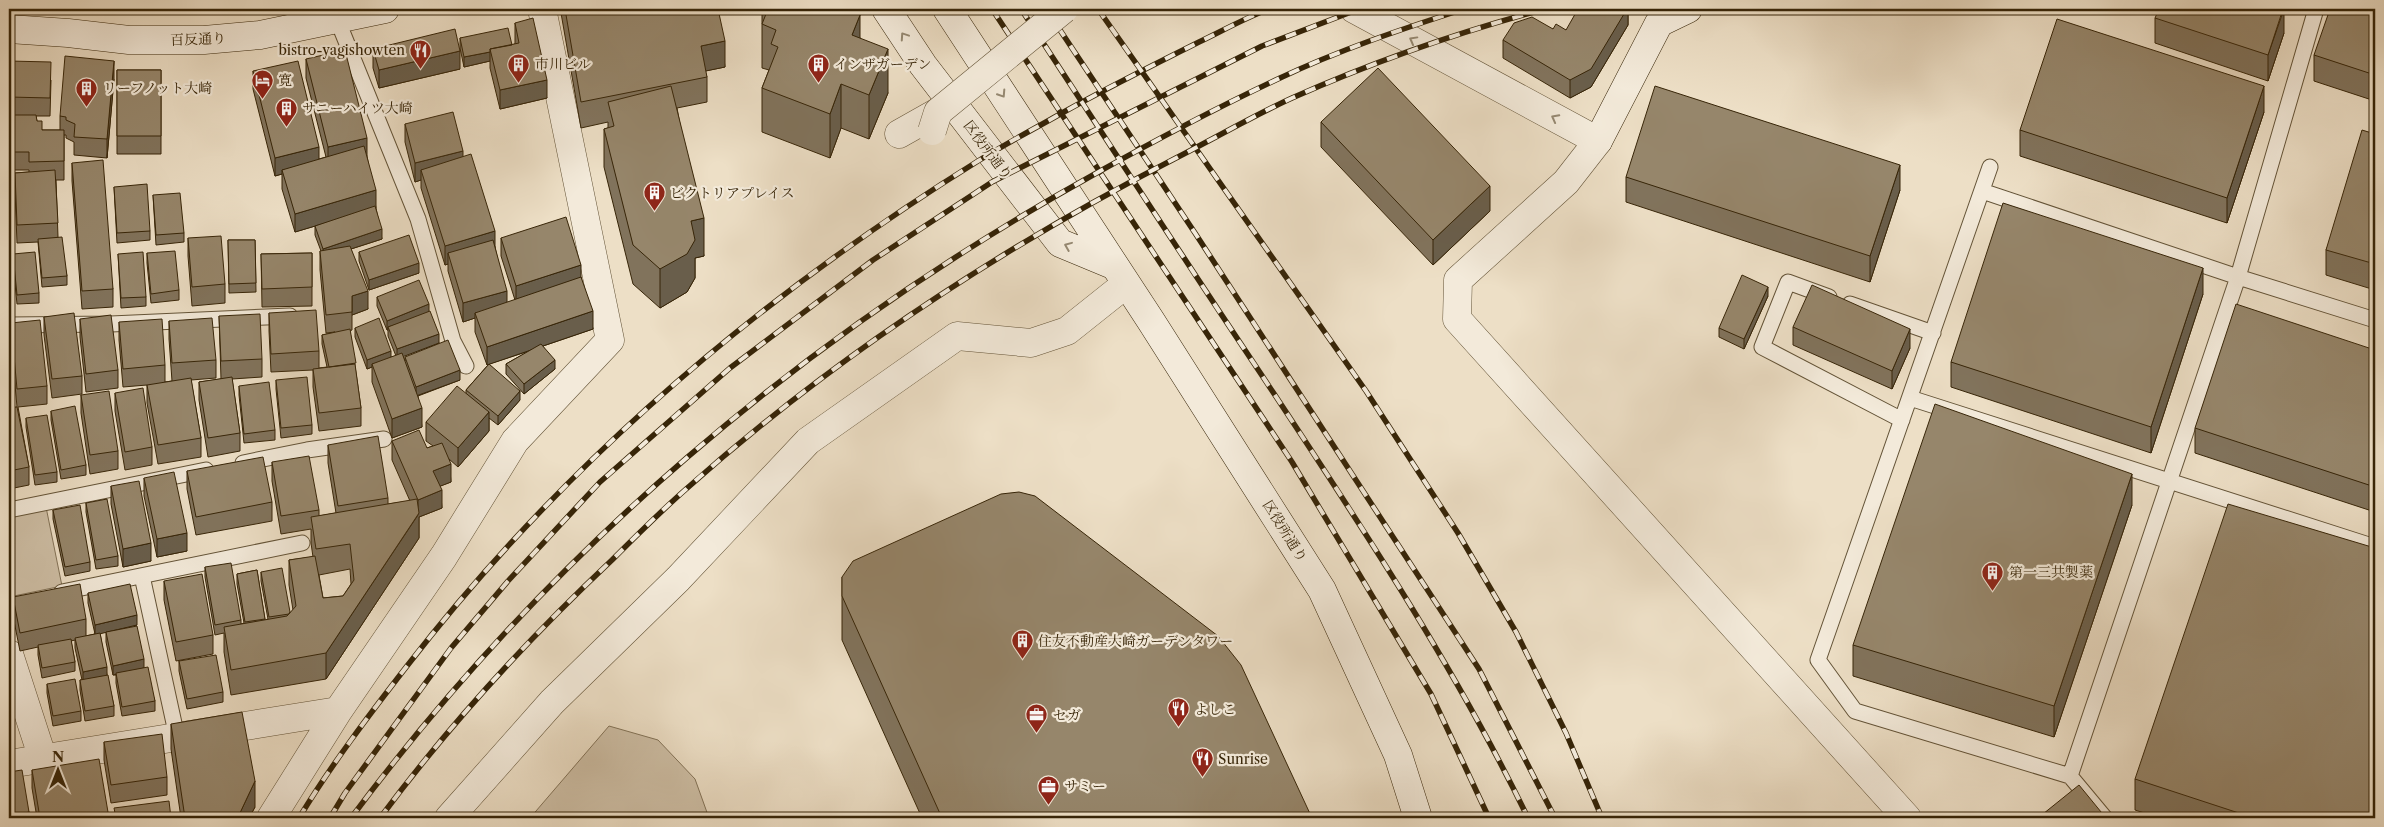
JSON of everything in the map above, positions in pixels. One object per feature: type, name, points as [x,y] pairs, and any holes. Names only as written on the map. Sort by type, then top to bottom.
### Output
[{"type":"street","name":"百反通り","points":[[9,29],[129,40],[204,40],[260,35],[385,9]]},
{"type":"street","points":[[271,818],[338,711],[444,556],[515,441],[610,340],[542,9]]},
{"type":"street","name":"区役所通り","points":[[886,9],[923,65],[1060,243],[1120,274]]},
{"type":"street","name":"区役所通り","points":[[947,9],[1120,274],[1322,590],[1398,755],[1418,818]]},
{"type":"street","points":[[900,134],[935,121],[1064,9]]},
{"type":"street","points":[[1354,9],[1598,141]]},
{"type":"street","points":[[1688,9],[1659,23],[1598,141],[1566,182],[1458,280],[1457,319],[1907,818]]},
{"type":"street","points":[[449,818],[552,702],[678,579],[808,441],[957,336],[1031,343],[1067,331],[1120,274]]},
{"type":"street","points":[[9,654],[43,759]]},
{"type":"street","points":[[9,764],[338,711]]},
{"type":"lane","points":[[2105,818],[2076,792],[2070,776],[2238,277],[2316,9]]},
{"type":"lane","points":[[337,19],[418,219],[452,341],[466,366]]},
{"type":"lane","points":[[1990,167],[1818,660],[1856,711],[2070,776]]},
{"type":"lane","points":[[1982,191],[2238,277],[2375,320]]},
{"type":"lane","points":[[1902,420],[1762,347],[1788,282],[1932,333]]},
{"type":"lane","points":[[9,325],[111,324],[306,316]]},
{"type":"lane","points":[[1910,398],[2375,547]]},
{"type":"lane","points":[[9,510],[307,450],[384,439]]},
{"type":"lane","points":[[47,595],[302,543]]},
{"type":"lane","points":[[142,576],[177,737]]},
{"type":"shaded area","points":[[46,507],[62,586],[9,597],[9,515]]},
{"type":"shaded area","points":[[609,726],[658,740],[695,779],[709,818],[530,818]]},
{"type":"building","points":[[565,9],[718,9],[725,41],[701,46],[707,77],[581,102]]},
{"type":"building","points":[[768,9],[843,9],[860,15],[852,35],[888,49],[869,95],[841,84],[830,114],[762,88],[778,47],[771,44],[776,30],[762,24]]},
{"type":"building","points":[[1578,9],[1627,9],[1591,69],[1570,80],[1503,40],[1514,23],[1532,17],[1553,29],[1556,24],[1566,30]]},
{"type":"building","points":[[2159,9],[2283,9],[2268,55],[2155,18]]},
{"type":"building","points":[[2330,9],[2375,9],[2375,75],[2314,55]]},
{"type":"building","points":[[533,18],[547,80],[500,90],[490,49],[519,43],[515,23]]},
{"type":"building","points":[[2057,19],[2264,86],[2227,198],[2020,130]]},
{"type":"building","points":[[508,28],[512,45],[464,57],[460,38]]},
{"type":"building","points":[[455,29],[460,51],[379,70],[373,49]]},
{"type":"building","points":[[345,50],[367,138],[328,147],[306,59]]},
{"type":"building","name":"リーフノット大崎","points":[[65,56],[114,61],[107,139],[74,137],[75,124],[66,120],[66,117],[60,116]]},
{"type":"building","points":[[9,61],[51,62],[50,98],[9,97]]},
{"type":"building","name":"サニーハイツ大崎","points":[[298,61],[319,147],[275,158],[253,71]]},
{"type":"building","points":[[1378,68],[1490,186],[1433,240],[1321,122]]},
{"type":"building","points":[[117,70],[161,70],[161,136],[117,136]]},
{"type":"building","name":"ビクトリアプレイス","points":[[671,86],[704,218],[691,221],[695,240],[687,254],[660,269],[633,245],[604,129],[614,126],[608,102]]},
{"type":"building","points":[[1655,86],[1900,165],[1870,256],[1626,177]]},
{"type":"building","points":[[453,112],[463,151],[415,163],[405,124]]},
{"type":"building","points":[[12,115],[36,115],[37,121],[42,121],[42,130],[64,130],[64,161],[29,162],[29,152],[13,152]]},
{"type":"building","points":[[2362,130],[2375,134],[2375,264],[2326,250]]},
{"type":"building","points":[[364,146],[376,190],[295,214],[282,170]]},
{"type":"building","points":[[471,154],[495,231],[445,246],[421,170]]},
{"type":"building","points":[[103,160],[113,289],[82,291],[72,163]]},
{"type":"building","points":[[55,170],[58,223],[17,225],[15,173]]},
{"type":"building","points":[[147,184],[150,231],[117,233],[114,187]]},
{"type":"building","points":[[180,193],[184,233],[156,235],[153,195]]},
{"type":"building","points":[[2003,203],[2203,268],[2151,427],[1951,362]]},
{"type":"building","points":[[375,206],[382,229],[323,249],[315,226]]},
{"type":"building","points":[[566,217],[581,265],[516,286],[501,238]]},
{"type":"building","points":[[409,235],[419,263],[369,280],[359,252]]},
{"type":"building","points":[[221,236],[225,284],[192,287],[188,238]]},
{"type":"building","points":[[62,237],[67,276],[42,278],[38,239]]},
{"type":"building","points":[[228,240],[255,240],[256,283],[229,284]]},
{"type":"building","points":[[493,240],[507,291],[463,303],[448,253]]},
{"type":"building","points":[[350,246],[368,291],[352,296],[352,312],[326,315],[320,251]]},
{"type":"building","points":[[175,251],[179,290],[151,294],[147,253]]},
{"type":"building","points":[[35,252],[39,293],[17,295],[13,254]]},
{"type":"building","points":[[143,252],[146,297],[121,298],[118,254]]},
{"type":"building","points":[[312,253],[312,287],[262,289],[261,254]]},
{"type":"building","points":[[9,269],[11,286],[9,286]]},
{"type":"building","points":[[1742,275],[1768,287],[1744,339],[1719,328]]},
{"type":"building","points":[[581,277],[593,311],[487,347],[475,313]]},
{"type":"building","points":[[419,280],[429,304],[387,321],[377,297]]},
{"type":"building","points":[[1812,285],[1910,329],[1892,371],[1793,327]]},
{"type":"building","points":[[2236,304],[2375,350],[2375,487],[2195,428]]},
{"type":"building","points":[[316,310],[319,351],[271,354],[269,313]]},
{"type":"building","points":[[430,311],[439,334],[397,349],[388,327]]},
{"type":"building","points":[[74,313],[82,376],[52,379],[44,317]]},
{"type":"building","points":[[260,314],[262,359],[221,361],[219,316]]},
{"type":"building","points":[[111,315],[118,370],[86,374],[80,319]]},
{"type":"building","points":[[212,318],[216,360],[172,363],[169,321]]},
{"type":"building","points":[[379,318],[391,351],[367,360],[355,328]]},
{"type":"building","points":[[162,319],[165,365],[123,369],[119,322]]},
{"type":"building","points":[[40,320],[47,386],[17,389],[11,323]]},
{"type":"building","points":[[350,329],[356,363],[329,367],[322,335]]},
{"type":"building","points":[[448,340],[460,370],[416,387],[405,357]]},
{"type":"building","points":[[541,344],[555,360],[524,384],[506,364]]},
{"type":"building","points":[[402,353],[422,408],[392,419],[372,364]]},
{"type":"building","points":[[355,364],[361,408],[319,413],[313,369]]},
{"type":"building","points":[[489,364],[520,391],[498,416],[466,390]]},
{"type":"building","points":[[232,377],[240,433],[208,438],[199,382]]},
{"type":"building","points":[[307,377],[312,425],[281,428],[276,380]]},
{"type":"building","points":[[191,378],[201,438],[158,445],[147,385]]},
{"type":"building","points":[[269,382],[275,430],[244,434],[239,386]]},
{"type":"building","points":[[457,386],[489,412],[458,448],[426,422]]},
{"type":"building","points":[[143,388],[152,447],[125,452],[115,393]]},
{"type":"building","points":[[109,391],[118,451],[90,455],[81,395]]},
{"type":"building","name":"第一三共製薬","points":[[1935,404],[2132,474],[2054,706],[1853,645]]},
{"type":"building","points":[[75,406],[86,465],[61,470],[51,411]]},
{"type":"building","points":[[17,407],[29,467],[9,471],[9,408]]},
{"type":"building","points":[[47,415],[57,472],[35,475],[26,418]]},
{"type":"building","points":[[419,430],[427,448],[442,443],[451,464],[433,471],[442,490],[418,500],[392,441]]},
{"type":"building","points":[[378,436],[388,498],[338,506],[328,445]]},
{"type":"building","points":[[309,456],[319,510],[281,516],[272,462]]},
{"type":"building","points":[[263,457],[272,502],[196,517],[187,471]]},
{"type":"building","points":[[174,472],[187,533],[157,539],[144,478]]},
{"type":"building","points":[[139,481],[151,543],[123,549],[111,486]]},
{"type":"building","name":"住友不動産大崎ガーデンタワー","points":[[1019,492],[1035,496],[1218,636],[1241,665],[1312,818],[942,818],[842,596],[842,577],[853,561],[1001,494]]},
{"type":"building","points":[[107,499],[118,556],[96,560],[86,503]]},
{"type":"building","points":[[417,499],[419,513],[326,653],[231,670],[224,627],[287,616],[296,606],[289,560],[315,556],[323,598],[343,596],[354,580],[350,544],[316,549],[311,517]]},
{"type":"building","points":[[2228,504],[2375,548],[2375,818],[2254,818],[2135,779]]},
{"type":"building","points":[[80,505],[90,562],[65,567],[53,510]]},
{"type":"building","points":[[231,563],[241,620],[215,625],[205,567]]},
{"type":"building","points":[[282,568],[290,612],[289,614],[269,617],[261,572]]},
{"type":"building","points":[[257,570],[265,619],[245,622],[237,574]]},
{"type":"building","points":[[202,574],[213,635],[176,642],[164,581]]},
{"type":"building","points":[[80,584],[86,619],[20,633],[13,597]]},
{"type":"building","points":[[130,584],[137,615],[95,625],[88,593]]},
{"type":"building","points":[[137,626],[144,659],[113,666],[106,632]]},
{"type":"building","points":[[100,633],[107,667],[83,672],[75,638]]},
{"type":"building","points":[[71,639],[75,662],[42,668],[38,645]]},
{"type":"building","points":[[216,655],[223,692],[187,699],[179,661]]},
{"type":"building","points":[[148,667],[155,701],[122,707],[116,673]]},
{"type":"building","points":[[108,675],[114,706],[85,711],[80,680]]},
{"type":"building","points":[[75,679],[81,711],[53,716],[47,684]]},
{"type":"building","points":[[242,712],[255,781],[239,815],[222,818],[185,818],[171,724]]},
{"type":"building","points":[[162,734],[167,777],[111,785],[104,742]]},
{"type":"building","points":[[99,759],[109,818],[40,818],[32,770]]},
{"type":"building","points":[[22,770],[29,812],[9,816],[9,772]]},
{"type":"building","points":[[2079,785],[2106,818],[2038,818]]},
{"type":"building","points":[[169,801],[171,818],[116,818],[114,808]]},
{"type":"railway","points":[[992,9],[1292,462],[1431,694],[1489,818]]},
{"type":"railway","points":[[1021,9],[1332,482],[1402,592],[1468,703],[1528,818]]},
{"type":"railway","points":[[1046,9],[1195,233],[1479,669],[1555,818]]},
{"type":"railway","points":[[1098,9],[1366,391],[1458,533],[1516,632],[1566,733],[1602,818]]},
{"type":"railway","points":[[299,818],[337,760],[407,666],[468,592],[532,520],[599,453],[670,388],[743,327],[819,268],[898,213],[988,155],[1113,86],[1251,16],[1269,9]]},
{"type":"railway","points":[[330,818],[345,793],[451,648],[508,581],[600,482],[730,368],[873,260],[992,182],[1262,46],[1359,9]]},
{"type":"railway","points":[[351,818],[428,721],[510,628],[596,540],[687,457],[783,379],[883,306],[986,238],[1162,137],[1280,78],[1325,58],[1394,32],[1464,9]]},
{"type":"railway","points":[[380,818],[406,783],[490,684],[550,621],[666,507],[741,442],[800,395],[920,308],[1046,229],[1292,98],[1385,60],[1449,38],[1545,9]]},
{"type":"place","name":"bistro-yagishowten","points":[[421,69]]},
{"type":"place","name":"市川ビル","points":[[519,83]]},
{"type":"place","name":"インザガーデン","points":[[818,83]]},
{"type":"place","name":"寛","points":[[262,99]]},
{"type":"place","name":"リーフノット大崎","points":[[87,107]]},
{"type":"place","name":"サニーハイツ大崎","points":[[286,127]]},
{"type":"place","name":"ビクトリアプレイス","points":[[654,212]]},
{"type":"place","name":"第一三共製薬","points":[[1993,591]]},
{"type":"place","name":"住友不動産大崎ガーデンタワー","points":[[1022,660]]},
{"type":"place","name":"よしこ","points":[[1178,728]]},
{"type":"place","name":"セガ","points":[[1037,734]]},
{"type":"place","name":"Sunrise","points":[[1202,778]]},
{"type":"place","name":"サミー","points":[[1048,805]]}]
